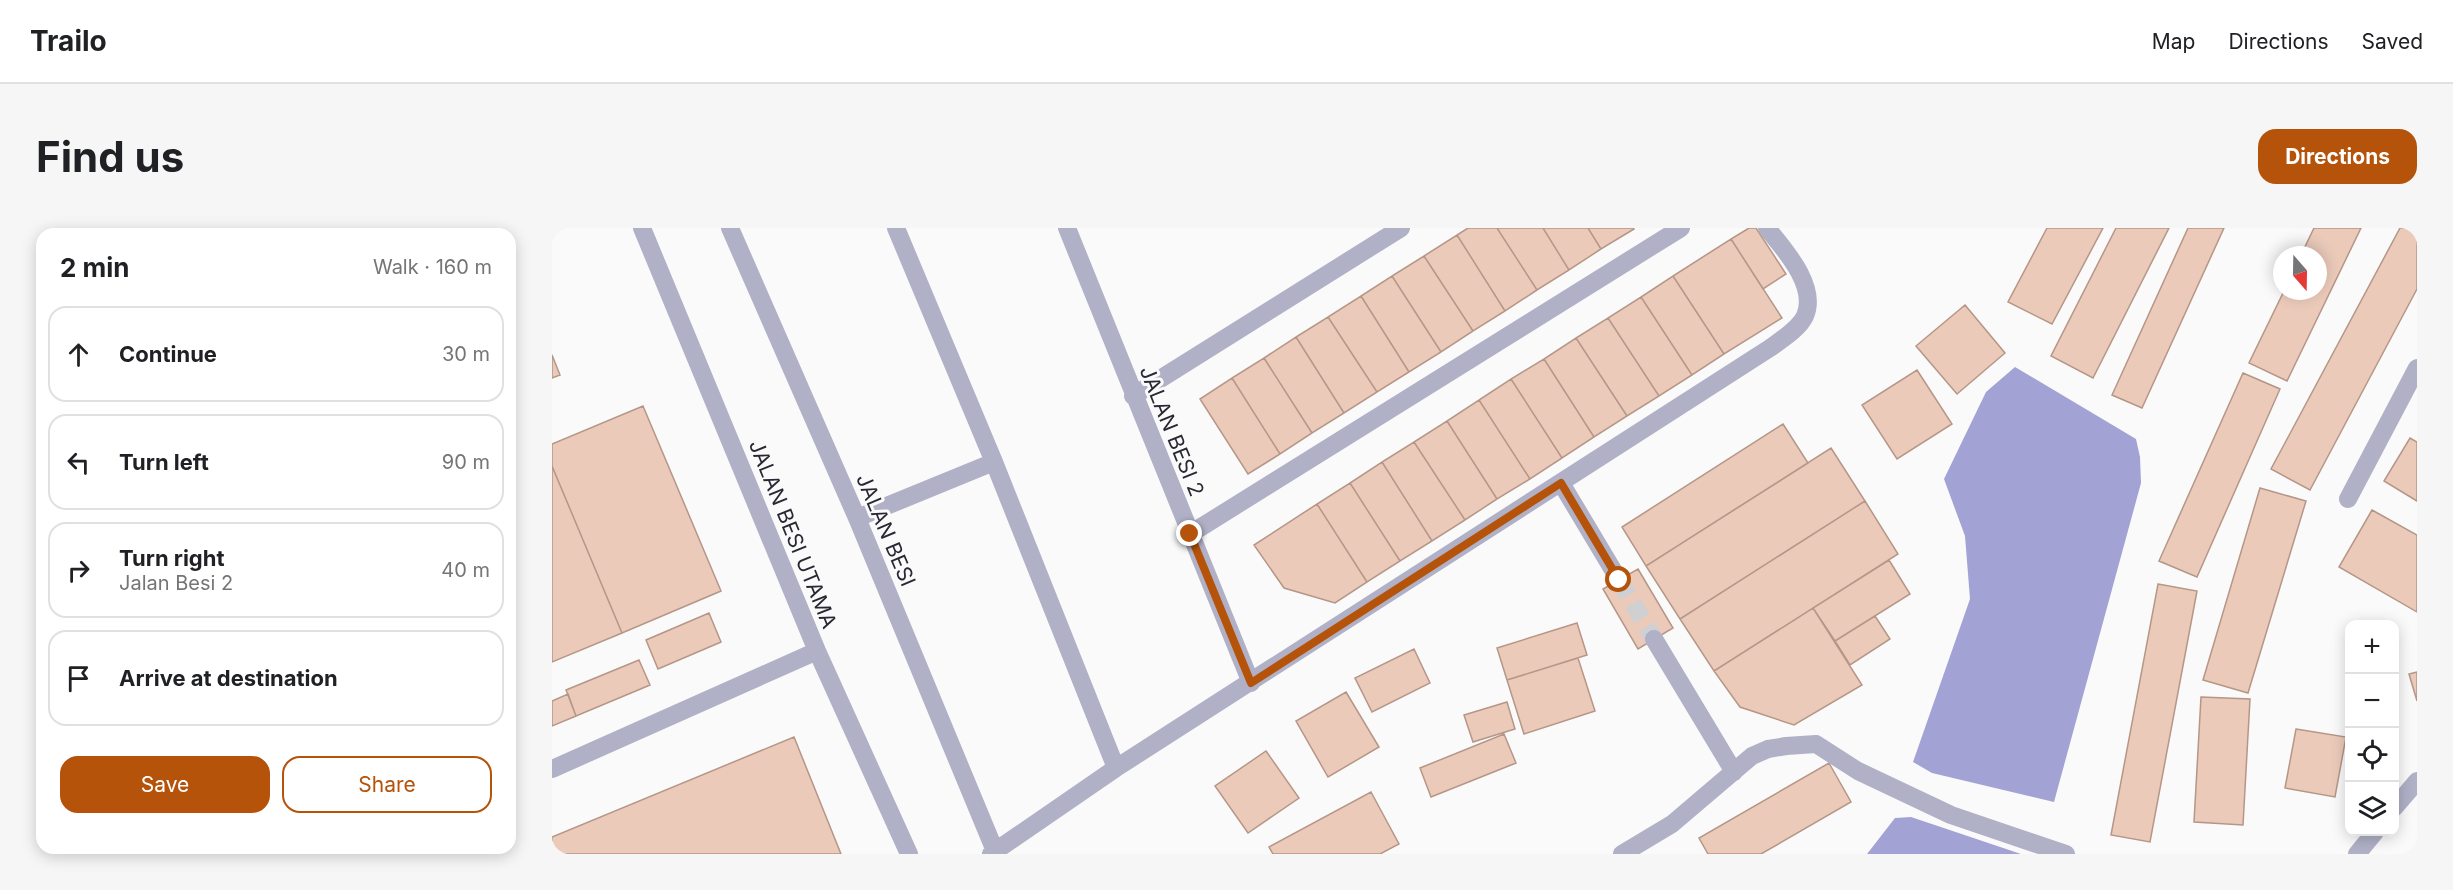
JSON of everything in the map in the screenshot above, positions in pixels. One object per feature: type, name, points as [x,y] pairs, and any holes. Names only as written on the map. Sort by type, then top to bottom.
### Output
[{"type":"street","name":"JALAN BESI UTAMA","points":[[642,228],[817,651],[909,854]]},
{"type":"street","name":"JALAN BESI","points":[[730,228],[857,518],[993,853]]},
{"type":"street","points":[[896,228],[994,462],[1116,768]]},
{"type":"street","name":"JALAN BESI 2","points":[[1067,228],[1251,683]]},
{"type":"street","points":[[1133,396],[1401,228]]},
{"type":"street","points":[[1190,534],[1681,228]]},
{"type":"street","points":[[993,853],[1116,768],[1561,483],[1770,348],[1791,332],[1805,316],[1807,298],[1798,266],[1767,228]]},
{"type":"street","points":[[2348,499],[2417,369]]},
{"type":"street","points":[[857,518],[994,462]]},
{"type":"street","points":[[1561,483],[1619,580]]},
{"type":"street","points":[[1654,639],[1734,771]]},
{"type":"street","points":[[552,769],[817,651]]},
{"type":"street","points":[[1622,854],[1672,825],[1752,756],[1768,749],[1816,744],[1858,771],[1951,815],[2066,854]]},
{"type":"street","points":[[2399,802],[2417,781]]},
{"type":"street","points":[[2357,854],[2371,836]]},
{"type":"water","points":[[2015,367],[2136,439],[2140,457],[2141,483],[2054,802],[1932,773],[1913,762],[1970,599],[1965,536],[1944,479],[1986,392]]},
{"type":"water","points":[[1911,817],[2021,854],[1867,854],[1895,818]]},
{"type":"building","points":[[1468,228],[1497,228],[1537,290],[1505,311],[1457,235]]},
{"type":"building","points":[[1497,228],[1543,228],[1569,270],[1537,290]]},
{"type":"building","points":[[1543,228],[1588,228],[1601,249],[1569,270]]},
{"type":"building","points":[[1588,228],[1633,228],[1634,229],[1601,249]]},
{"type":"building","points":[[1749,228],[1756,228],[1786,274],[1763,289],[1731,239]]},
{"type":"building","points":[[2047,228],[2103,228],[2052,324],[2008,302]]},
{"type":"building","points":[[2116,228],[2169,228],[2093,378],[2051,356]]},
{"type":"building","points":[[2188,228],[2224,228],[2142,408],[2112,395]]},
{"type":"building","points":[[2314,228],[2361,228],[2327,298],[2327,246],[2305,246]]},
{"type":"building","points":[[2400,228],[2417,228],[2417,289],[2310,490],[2271,469]]},
{"type":"building","points":[[1457,235],[1505,311],[1473,331],[1424,256]]},
{"type":"building","points":[[1731,239],[1782,318],[1724,354],[1673,276]]},
{"type":"building","points":[[1424,256],[1473,331],[1441,352],[1392,276]]},
{"type":"building","points":[[1392,276],[1441,352],[1409,372],[1361,296]]},
{"type":"building","points":[[1673,276],[1724,354],[1692,375],[1641,297]]},
{"type":"building","points":[[1361,296],[1409,372],[1377,392],[1328,317]]},
{"type":"building","points":[[1641,297],[1692,375],[1659,396],[1608,318]]},
{"type":"building","points":[[2280,300],[2326,300],[2287,381],[2249,363]]},
{"type":"building","points":[[1965,305],[2005,353],[1957,394],[1916,346]]},
{"type":"building","points":[[1328,317],[1377,392],[1344,413],[1296,337]]},
{"type":"building","points":[[1608,318],[1659,396],[1627,416],[1576,338]]},
{"type":"building","points":[[1296,337],[1344,413],[1312,433],[1264,358]]},
{"type":"building","points":[[1576,338],[1627,416],[1594,437],[1544,359]]},
{"type":"building","points":[[552,355],[560,375],[552,378]]},
{"type":"building","points":[[1264,358],[1312,433],[1280,454],[1232,378]]},
{"type":"building","points":[[1544,359],[1594,437],[1562,458],[1511,379]]},
{"type":"building","points":[[1917,370],[1952,424],[1897,459],[1862,405]]},
{"type":"building","points":[[2243,373],[2280,389],[2197,577],[2159,561]]},
{"type":"building","points":[[1232,378],[1280,454],[1248,474],[1200,399]]},
{"type":"building","points":[[1511,379],[1562,458],[1530,479],[1479,400]]},
{"type":"building","points":[[1479,400],[1530,479],[1497,499],[1447,421]]},
{"type":"building","points":[[643,406],[721,591],[622,633],[552,466],[552,444]]},
{"type":"building","points":[[1447,421],[1497,499],[1465,520],[1414,442]]},
{"type":"building","points":[[1783,424],[1808,463],[1646,566],[1622,527]]},
{"type":"building","points":[[2410,438],[2417,442],[2417,501],[2384,481]]},
{"type":"building","points":[[1414,442],[1465,520],[1432,541],[1382,462]]},
{"type":"building","points":[[1831,448],[1865,501],[1680,619],[1646,566]]},
{"type":"building","points":[[1382,462],[1432,541],[1400,561],[1350,483]]},
{"type":"building","points":[[552,466],[622,633],[552,662]]},
{"type":"building","points":[[1350,483],[1400,561],[1367,582],[1317,504]]},
{"type":"building","points":[[2260,488],[2306,501],[2248,693],[2203,680]]},
{"type":"building","points":[[1865,501],[1898,554],[1714,671],[1680,619]]},
{"type":"building","points":[[1317,504],[1367,582],[1335,603],[1284,588],[1254,545]]},
{"type":"building","points":[[2372,510],[2417,535],[2417,612],[2339,567]]},
{"type":"building","points":[[1889,560],[1910,594],[1835,641],[1813,608]]},
{"type":"building","points":[[1638,569],[1673,628],[1638,649],[1603,589]]},
{"type":"building","points":[[2158,584],[2197,591],[2150,842],[2111,835]]},
{"type":"building","points":[[1813,608],[1862,685],[1794,725],[1740,707],[1714,671]]},
{"type":"building","points":[[709,613],[721,642],[658,669],[646,640]]},
{"type":"building","points":[[1875,616],[1890,639],[1850,665],[1835,641]]},
{"type":"building","points":[[1577,623],[1587,655],[1507,680],[1497,648]]},
{"type":"building","points":[[1414,649],[1430,683],[1372,712],[1355,678]]},
{"type":"building","points":[[1578,658],[1595,711],[1524,734],[1507,680]]},
{"type":"building","points":[[639,660],[650,685],[576,716],[566,690]]},
{"type":"building","points":[[2417,672],[2417,701],[2409,674]]},
{"type":"building","points":[[1346,692],[1379,747],[1328,777],[1296,721]]},
{"type":"building","points":[[568,694],[576,716],[552,726],[552,701]]},
{"type":"building","points":[[2201,697],[2250,699],[2243,825],[2194,822]]},
{"type":"building","points":[[1507,702],[1515,729],[1473,742],[1464,715]]},
{"type":"building","points":[[2296,729],[2345,737],[2335,797],[2285,788]]},
{"type":"building","points":[[1504,734],[1516,763],[1431,797],[1420,768]]},
{"type":"building","points":[[794,737],[841,854],[552,854],[552,837]]},
{"type":"building","points":[[1266,751],[1299,798],[1248,833],[1215,786]]},
{"type":"building","points":[[1829,763],[1851,802],[1761,854],[1708,854],[1699,838]]},
{"type":"building","points":[[1371,792],[1399,844],[1380,854],[1273,854],[1269,847]]},
{"type":"tunnel","points":[[1619,580],[1654,639]]},
{"type":"route","points":[[1190,534],[1251,683],[1561,483],[1619,580]]}]
